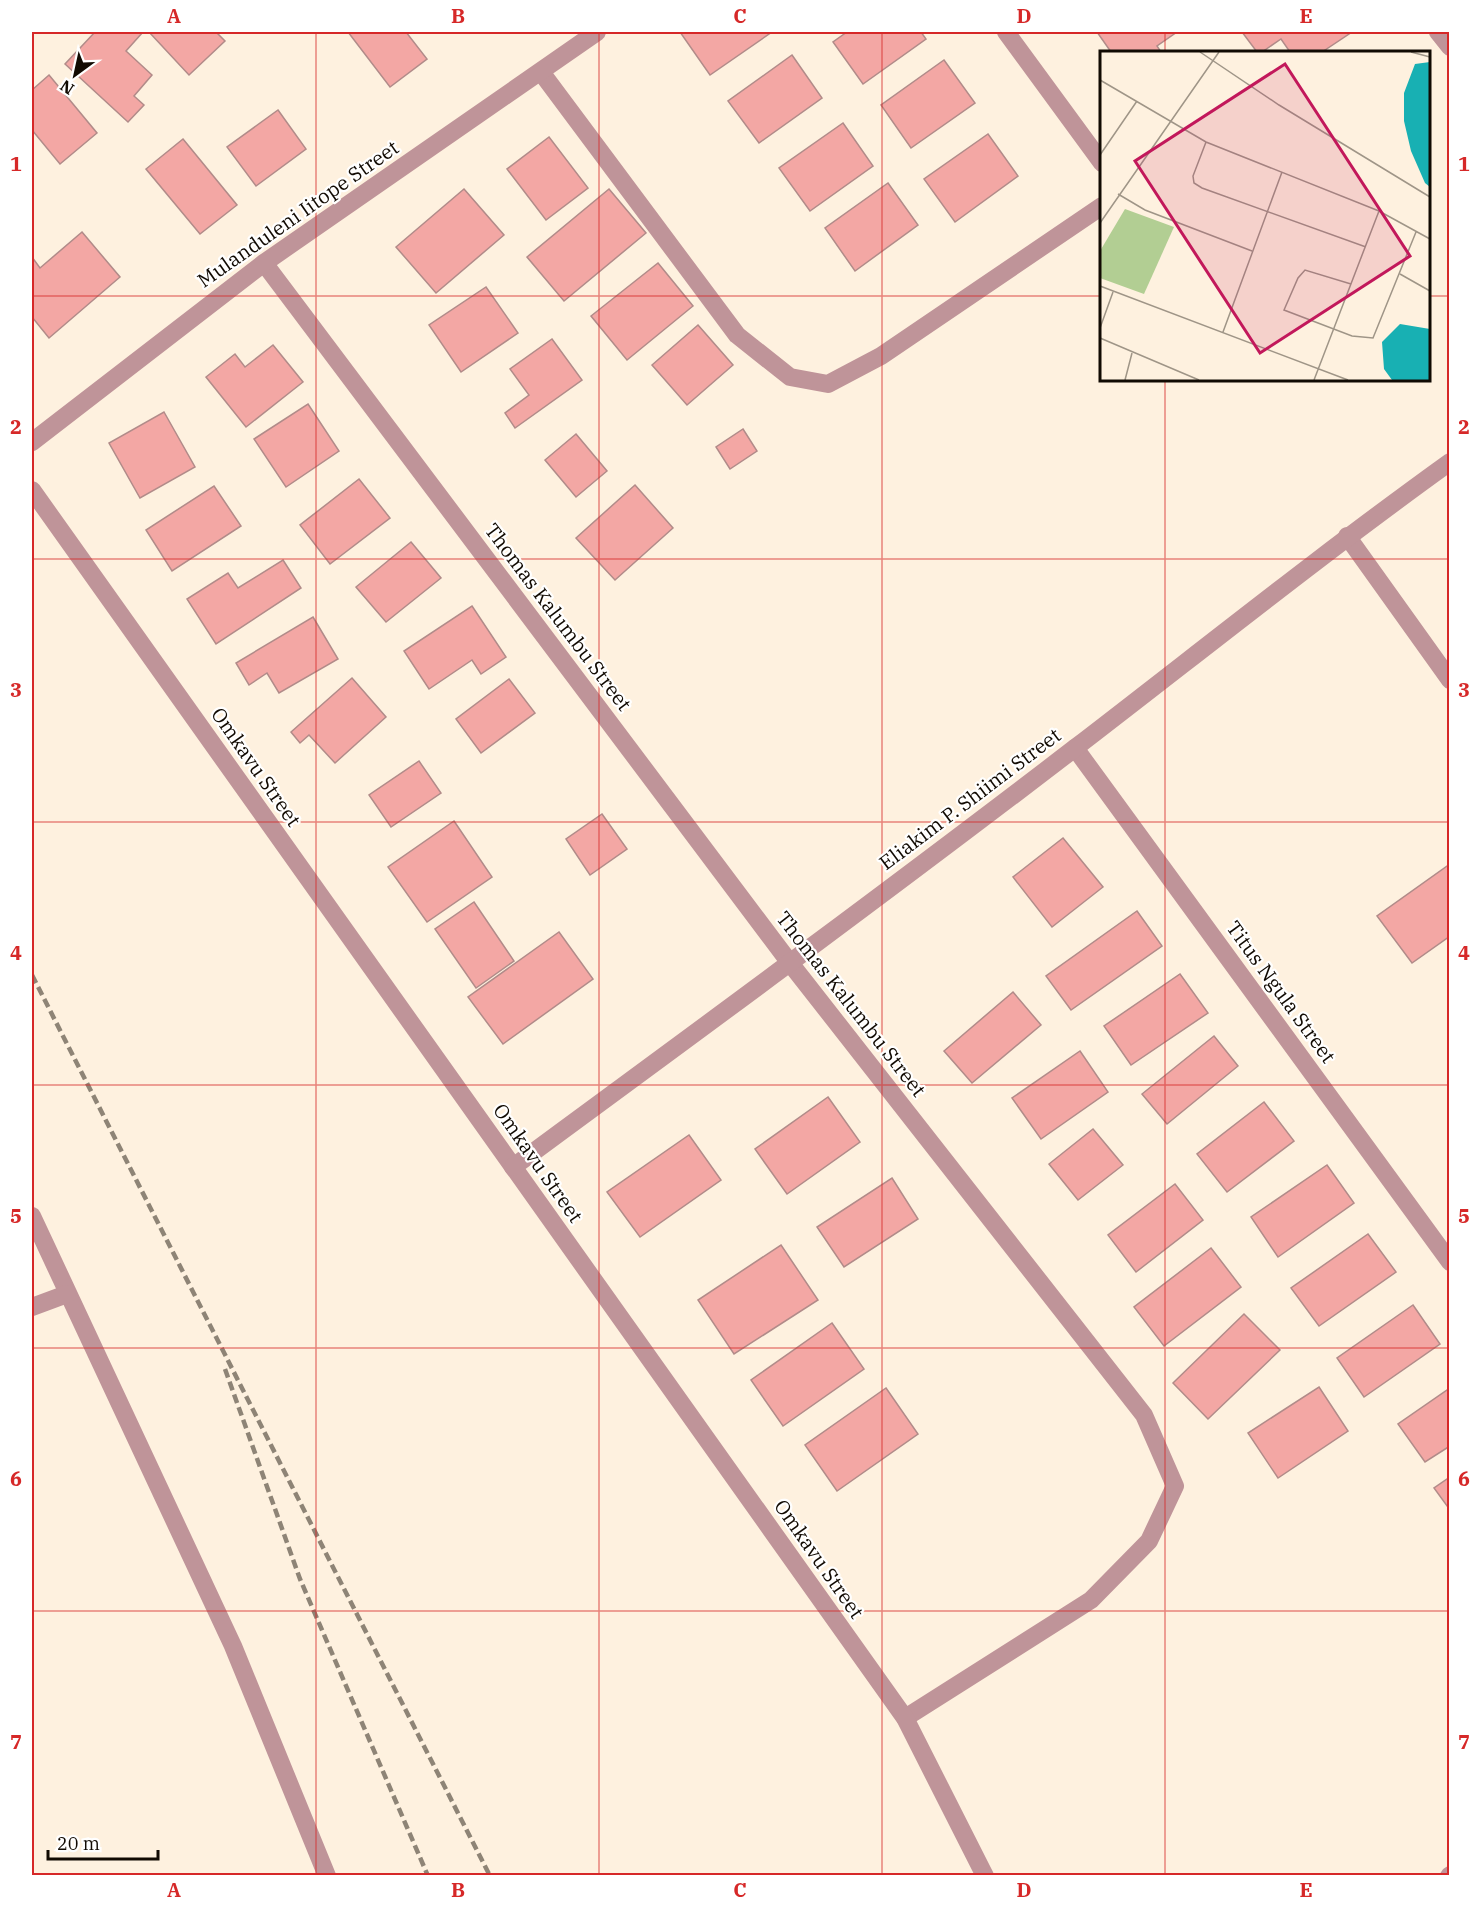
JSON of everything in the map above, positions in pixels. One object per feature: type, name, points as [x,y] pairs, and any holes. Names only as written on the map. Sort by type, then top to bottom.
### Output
[{"type":"street","name":"Mulanduleni Iitope Street","points":[[32,442],[264,263],[597,32]]},
{"type":"street","points":[[1006,32],[1100,162]]},
{"type":"street","points":[[1438,32],[1449,47]]},
{"type":"street","points":[[541,72],[737,335],[790,377],[828,384],[881,356],[1100,207]]},
{"type":"street","name":"Thomas Kalumbu Street","points":[[264,263],[790,963],[1144,1415],[1175,1486],[1149,1541],[1091,1600],[905,1718]]},
{"type":"street","name":"Eliakim P. Shiimi Street","points":[[513,1167],[790,963],[1075,748],[1347,536],[1449,462]]},
{"type":"street","name":"Omkavu Street","points":[[32,490],[905,1718],[985,1875]]},
{"type":"street","points":[[1347,536],[1449,680]]},
{"type":"street","name":"Titus Ngula Street","points":[[1075,748],[1447,1253]]},
{"type":"street","points":[[32,1216],[232,1646],[327,1875]]},
{"type":"street","points":[[32,1306],[67,1294]]},
{"type":"building","points":[[95,32],[143,32],[126,51],[152,75],[134,96],[144,105],[128,122],[65,64]]},
{"type":"building","points":[[149,32],[216,32],[225,41],[189,75]]},
{"type":"building","points":[[348,32],[406,32],[427,59],[390,87]]},
{"type":"building","points":[[680,32],[772,32],[710,75]]},
{"type":"building","points":[[847,32],[921,32],[926,39],[863,84],[833,42]]},
{"type":"building","points":[[1097,32],[1177,32],[1157,46],[1160,51],[1110,51]]},
{"type":"building","points":[[1242,32],[1352,32],[1324,51],[1289,51],[1281,39],[1263,51],[1256,51]]},
{"type":"building","points":[[792,55],[822,98],[759,143],[728,101]]},
{"type":"building","points":[[944,60],[975,103],[911,148],[881,105]]},
{"type":"building","points":[[49,75],[97,133],[60,164],[32,130],[32,90]]},
{"type":"building","points":[[278,110],[306,149],[256,186],[227,147]]},
{"type":"building","points":[[843,123],[873,166],[810,211],[779,168]]},
{"type":"building","points":[[988,134],[1018,176],[955,222],[924,179]]},
{"type":"building","points":[[549,137],[588,188],[546,220],[507,169]]},
{"type":"building","points":[[183,139],[237,205],[200,234],[146,169]]},
{"type":"building","points":[[888,183],[918,225],[855,271],[825,228]]},
{"type":"building","points":[[464,189],[504,235],[436,293],[396,247]]},
{"type":"building","points":[[609,189],[646,233],[564,301],[527,257]]},
{"type":"building","points":[[82,232],[120,277],[49,338],[32,317],[32,257],[40,268]]},
{"type":"building","points":[[658,263],[693,306],[627,360],[591,316]]},
{"type":"building","points":[[486,287],[518,333],[461,372],[429,325]]},
{"type":"building","points":[[698,325],[733,365],[687,405],[652,365]]},
{"type":"building","points":[[552,339],[582,380],[515,428],[505,413],[529,395],[510,369]]},
{"type":"building","points":[[273,345],[303,382],[246,427],[206,377],[235,354],[245,367]]},
{"type":"building","points":[[308,404],[339,451],[286,487],[254,439]]},
{"type":"building","points":[[164,412],[195,467],[140,498],[109,443]]},
{"type":"building","points":[[743,429],[757,451],[730,469],[716,447]]},
{"type":"building","points":[[576,434],[607,471],[576,497],[545,460]]},
{"type":"building","points":[[359,479],[390,518],[330,564],[300,525]]},
{"type":"building","points":[[635,485],[673,528],[615,580],[576,538]]},
{"type":"building","points":[[214,486],[241,526],[172,571],[146,530]]},
{"type":"building","points":[[411,542],[441,578],[386,622],[356,587]]},
{"type":"building","points":[[283,560],[301,588],[216,644],[187,599],[228,573],[238,588]]},
{"type":"building","points":[[472,606],[506,657],[481,674],[472,660],[429,689],[404,651]]},
{"type":"building","points":[[313,617],[338,659],[279,693],[267,673],[249,685],[236,663]]},
{"type":"building","points":[[352,678],[386,717],[335,763],[309,735],[300,743],[291,732]]},
{"type":"building","points":[[509,679],[535,713],[481,753],[456,719]]},
{"type":"building","points":[[419,761],[441,793],[391,827],[369,795]]},
{"type":"building","points":[[602,814],[627,849],[590,875],[566,839]]},
{"type":"building","points":[[454,821],[492,877],[427,922],[388,867]]},
{"type":"building","points":[[1063,838],[1103,887],[1052,927],[1013,877]]},
{"type":"building","points":[[1450,864],[1450,936],[1412,963],[1377,916]]},
{"type":"building","points":[[474,902],[514,961],[476,988],[435,929]]},
{"type":"building","points":[[1137,911],[1162,946],[1071,1010],[1046,976]]},
{"type":"building","points":[[559,932],[593,979],[503,1044],[468,997]]},
{"type":"building","points":[[1180,974],[1208,1013],[1131,1065],[1104,1026]]},
{"type":"building","points":[[1013,992],[1041,1025],[972,1083],[944,1051]]},
{"type":"building","points":[[1214,1036],[1238,1066],[1167,1124],[1142,1094]]},
{"type":"building","points":[[1080,1051],[1108,1092],[1041,1139],[1012,1098]]},
{"type":"building","points":[[828,1097],[860,1142],[787,1194],[755,1149]]},
{"type":"building","points":[[1264,1102],[1294,1141],[1227,1192],[1197,1154]]},
{"type":"building","points":[[1093,1129],[1123,1165],[1078,1200],[1049,1164]]},
{"type":"building","points":[[689,1135],[721,1180],[640,1237],[607,1192]]},
{"type":"building","points":[[1327,1165],[1354,1203],[1278,1257],[1251,1217]]},
{"type":"building","points":[[892,1178],[918,1219],[844,1267],[817,1227]]},
{"type":"building","points":[[1175,1184],[1203,1220],[1136,1272],[1108,1235]]},
{"type":"building","points":[[1368,1234],[1396,1272],[1319,1326],[1291,1288]]},
{"type":"building","points":[[781,1245],[818,1300],[734,1354],[698,1300]]},
{"type":"building","points":[[1211,1248],[1241,1287],[1164,1346],[1134,1307]]},
{"type":"building","points":[[1413,1305],[1440,1344],[1364,1397],[1337,1358]]},
{"type":"building","points":[[1244,1314],[1280,1350],[1208,1419],[1173,1383]]},
{"type":"building","points":[[832,1323],[864,1369],[783,1426],[751,1380]]},
{"type":"building","points":[[1319,1387],[1348,1431],[1278,1478],[1248,1433]]},
{"type":"building","points":[[886,1388],[918,1434],[837,1491],[805,1445]]},
{"type":"building","points":[[1450,1388],[1450,1446],[1425,1462],[1398,1424]]},
{"type":"building","points":[[1450,1477],[1450,1510],[1434,1488]]},
{"type":"railway","points":[[32,975],[490,1876]]},
{"type":"railway","points":[[225,1369],[300,1579],[428,1876]]}]
